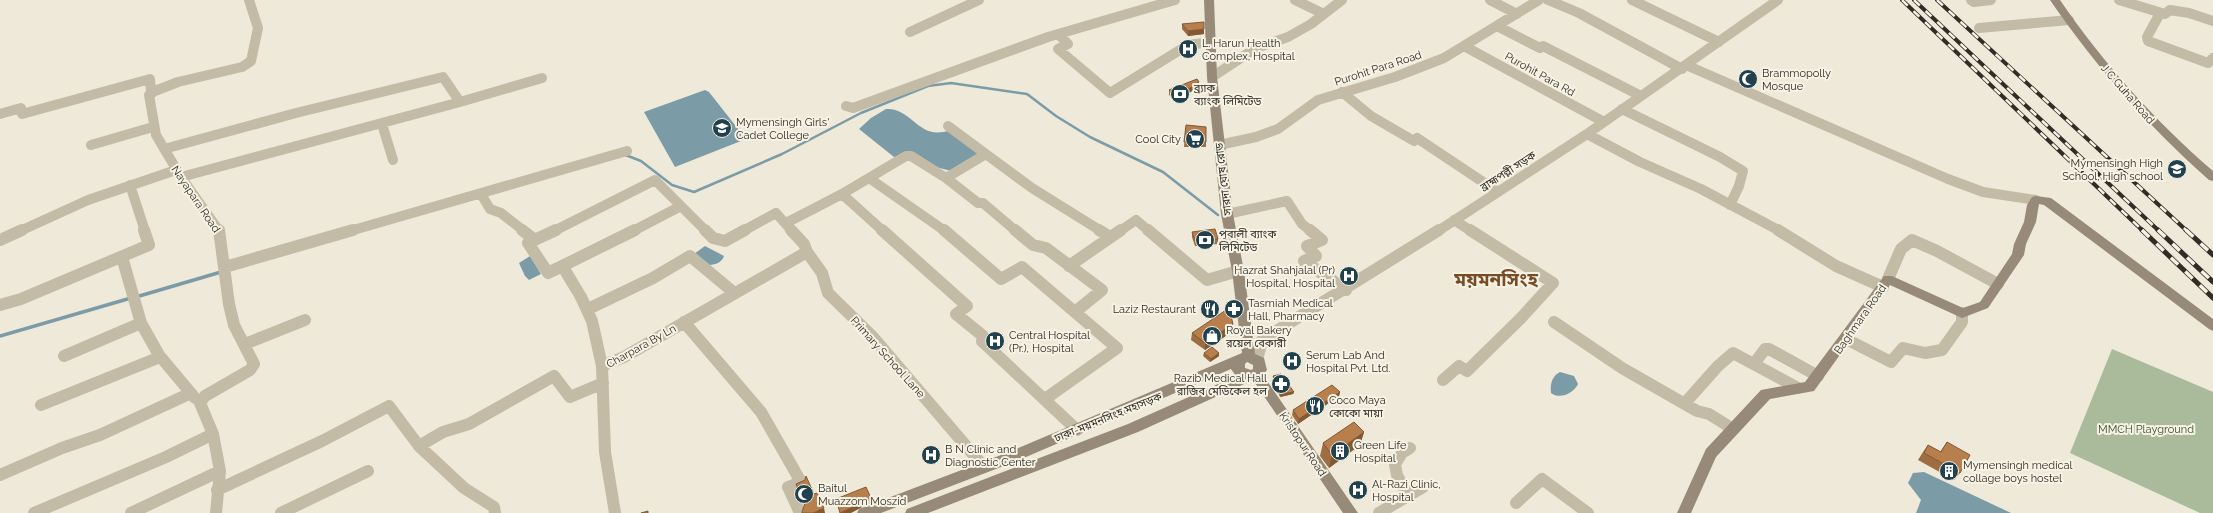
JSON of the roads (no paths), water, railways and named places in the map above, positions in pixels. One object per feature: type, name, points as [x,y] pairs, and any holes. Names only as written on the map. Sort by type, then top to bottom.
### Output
[{"type":"main road","name":"সারদা ঘোষ রোড","points":[[1209,0],[1212,77],[1219,145],[1227,214],[1238,271],[1248,360]]},
{"type":"main road","name":"J C Guha Road","points":[[2054,0],[2105,68],[2162,132],[2213,177]]},
{"type":"main road","points":[[1962,313],[1984,305],[2018,255],[2020,244],[2030,222],[2032,205],[2036,200],[2047,201],[2213,326]]},
{"type":"main road","name":"Baghmara Road","points":[[1684,513],[1711,454],[1766,394],[1809,387],[1846,339],[1885,283],[1962,313]]},
{"type":"main road","points":[[1248,360],[1261,368],[1252,375]]},
{"type":"main road","name":"ঢাকা-ময়মনসিংহ মহাসড়ক","points":[[864,513],[1077,430],[1248,360]]},
{"type":"main road","name":"Kristopur Road","points":[[1248,360],[1238,370],[1252,375],[1351,513]]},
{"type":"main road","name":"ঢাকা-ময়মনসিংহ মহাসড়ক","points":[[912,513],[1133,428],[1252,375]]},
{"type":"street","points":[[0,114],[21,108],[22,114],[150,79],[151,92],[169,85],[242,67],[251,61],[258,28],[249,0]]},
{"type":"street","points":[[910,32],[979,0]]},
{"type":"street","points":[[846,106],[853,108],[1058,34],[1176,0]]},
{"type":"street","points":[[1295,0],[1324,14]]},
{"type":"street","points":[[1212,77],[1256,48],[1288,37],[1324,14],[1342,0]]},
{"type":"street","points":[[1490,0],[1517,14]]},
{"type":"street","name":"Purohit Para Road","points":[[1219,145],[1256,137],[1278,129],[1318,100],[1395,77],[1444,58],[1539,0]]},
{"type":"street","points":[[1548,0],[1579,13],[1633,40],[1642,49],[1890,153],[1948,179],[1983,192],[2036,200]]},
{"type":"street","points":[[1632,0],[1719,42]]},
{"type":"street","points":[[1971,0],[1974,2],[1991,0]]},
{"type":"street","points":[[2119,0],[2158,13],[2165,14],[2170,10],[2189,13],[2213,22]]},
{"type":"street","name":"ব্রাহ্মপল্লী সড়ক","points":[[1248,360],[1262,340],[1346,290],[1498,192],[1622,110],[1779,1]]},
{"type":"street","points":[[2158,13],[2158,17],[2147,38],[2148,41],[2208,63],[2213,58]]},
{"type":"street","points":[[1979,28],[2069,20]]},
{"type":"street","points":[[1497,26],[1540,48],[1543,46],[1641,96]]},
{"type":"street","points":[[1058,34],[1068,44],[1058,49],[1090,78],[1110,93],[1188,45],[1210,42]]},
{"type":"street","name":"Purohit Para Rd","points":[[1464,46],[1604,122]]},
{"type":"street","points":[[164,149],[269,120],[443,77],[460,102]]},
{"type":"street","points":[[0,240],[88,200],[130,185],[382,124],[542,78]]},
{"type":"street","name":"Nayapara Road","points":[[151,92],[149,100],[153,127],[178,174],[220,232],[226,267],[229,304],[234,325],[254,364],[253,367],[205,396],[200,403]]},
{"type":"street","points":[[1342,92],[1371,116],[1414,141],[1417,138],[1498,192]]},
{"type":"street","points":[[1622,110],[1720,157],[1743,172],[1739,186],[1730,205]]},
{"type":"street","points":[[382,124],[393,160]]},
{"type":"street","points":[[948,126],[1032,188],[1110,237]]},
{"type":"street","points":[[91,145],[153,127]]},
{"type":"street","points":[[1586,134],[1730,205],[1800,242],[1836,266],[1885,283],[1901,249],[1912,240],[1937,251],[1998,284]]},
{"type":"street","points":[[226,267],[627,151]]},
{"type":"street","points":[[946,178],[986,154]]},
{"type":"street","points":[[681,206],[563,267],[548,273],[528,243],[580,219],[655,180],[681,206],[713,238],[725,241],[776,213],[786,223],[842,194],[906,156],[911,156],[946,178],[978,203],[982,203],[1033,245],[1046,248],[1102,290],[1075,312]]},
{"type":"street","points":[[869,178],[952,234],[1001,279],[1022,266],[1117,348],[1045,399]]},
{"type":"street","points":[[0,305],[149,245],[130,185]]},
{"type":"street","points":[[481,194],[490,209],[501,213],[535,240]]},
{"type":"street","points":[[842,194],[882,228],[966,306],[956,314],[982,336],[982,341],[1077,430]]},
{"type":"street","points":[[1227,214],[1287,201],[1302,224],[1322,240],[1307,246],[1316,256],[1304,261],[1346,290]]},
{"type":"street","points":[[1069,266],[1136,220],[1207,280],[1238,271]]},
{"type":"street","points":[[1443,380],[1459,366],[1467,371],[1521,318],[1553,283],[1454,220]]},
{"type":"street","name":"Primary School Lane","points":[[786,223],[804,244],[807,252],[822,273],[828,293],[872,336],[982,462],[984,467]]},
{"type":"street","name":"Charpara By Ln","points":[[615,513],[605,452],[602,366],[624,356],[807,252]]},
{"type":"street","points":[[588,309],[653,278],[690,256],[732,291]]},
{"type":"street","points":[[122,257],[141,323],[160,357],[200,403],[213,434],[220,471],[216,513]]},
{"type":"street","points":[[563,267],[588,309],[595,329],[597,352],[602,366]]},
{"type":"street","points":[[1846,339],[1891,362],[1903,348],[1925,354],[1942,350],[1962,322],[1962,313]]},
{"type":"street","points":[[245,344],[305,320]]},
{"type":"street","points":[[684,322],[761,412],[801,482],[788,487],[800,513]]},
{"type":"street","points":[[1554,322],[1622,368],[1697,411],[1709,414],[1733,429]]},
{"type":"street","points":[[64,356],[141,323]]},
{"type":"street","points":[[1754,364],[1765,350],[1769,349],[1818,376]]},
{"type":"street","points":[[1685,403],[1718,366],[1733,353],[1798,388]]},
{"type":"street","points":[[41,405],[160,357]]},
{"type":"street","points":[[419,446],[443,432],[468,424],[554,376],[570,397],[603,382]]},
{"type":"street","points":[[0,475],[62,448],[100,435],[191,393]]},
{"type":"street","points":[[217,490],[322,441],[389,406],[419,446],[447,470],[461,485],[482,502],[494,507],[495,513]]},
{"type":"street","points":[[34,513],[166,457],[213,434]]},
{"type":"street","points":[[1408,496],[1394,469],[1394,462],[1398,455],[1410,448]]},
{"type":"street","points":[[131,513],[220,471]]},
{"type":"street","points":[[281,513],[368,471]]},
{"type":"street","points":[[1516,503],[1542,479],[1588,513]]},
{"type":"street","points":[[1379,513],[1423,487]]},
{"type":"water","points":[[705,90],[709,92],[746,139],[675,167],[644,112]]},
{"type":"water","points":[[886,109],[903,113],[931,132],[950,130],[979,155],[951,171],[932,166],[912,155],[894,157],[859,129],[871,118]]},
{"type":"water","points":[[705,246],[724,256],[722,260],[715,264],[708,265],[694,254]]},
{"type":"water","points":[[530,256],[541,274],[529,280],[525,276],[519,263]]},
{"type":"water","points":[[1560,372],[1574,376],[1578,384],[1570,393],[1558,396],[1551,393],[1551,386],[1553,378]]},
{"type":"water","points":[[1924,472],[2011,513],[1916,513],[1921,500],[1908,483],[1913,473]]},
{"type":"waterway","points":[[623,154],[641,161],[672,185],[694,192],[782,154],[861,113],[928,86],[951,83],[1027,94],[1056,116],[1090,137],[1163,172],[1218,215]]},
{"type":"waterway","points":[[136,297],[221,272]]},
{"type":"waterway","points":[[0,336],[131,298]]},
{"type":"railway","points":[[1902,0],[2143,231]]},
{"type":"railway","points":[[1914,0],[2159,231]]},
{"type":"railway","points":[[1937,0],[2187,231]]},
{"type":"railway","points":[[2142,230],[2213,298]]},
{"type":"railway","points":[[2158,230],[2213,282]]},
{"type":"railway","points":[[2186,230],[2213,255]]},
{"type":"place","name":"L. Harun Health Complex, Hospital","points":[[1188,49]]},
{"type":"place","name":"Brammopolly Mosque","points":[[1748,79]]},
{"type":"place","name":"ব্র্যাক ব্যাংক লিমিটেড","points":[[1180,94]]},
{"type":"place","name":"Mymensingh Girls' Cadet College","points":[[722,128]]},
{"type":"place","name":"Cool City","points":[[1195,139]]},
{"type":"place","name":"Mymensingh High School, High school","points":[[2177,169]]},
{"type":"place","name":"পূবালী ব্যাংক লিমিটেড","points":[[1205,240]]},
{"type":"place","name":"Hazrat Shahjalal (Pr) Hospital, Hospital","points":[[1349,276]]},
{"type":"place","name":"Laziz Restaurant","points":[[1210,309]]},
{"type":"place","name":"Tasmiah Medical Hall, Pharmacy","points":[[1234,309]]},
{"type":"place","name":"Royal Bakery রয়েল বেকারী","points":[[1212,336]]},
{"type":"place","name":"Central Hospital (Pr.), Hospital","points":[[995,341]]},
{"type":"place","name":"Serum Lab And Hospital Pvt. Ltd.","points":[[1292,361]]},
{"type":"place","name":"Razib Medical Hall রাজিব মেডিকেল হল","points":[[1281,384]]},
{"type":"place","name":"Coco Maya কোকো মায়া","points":[[1315,406]]},
{"type":"place","name":"Green Life Hospital","points":[[1340,451]]},
{"type":"place","name":"B N Clinic and Diagnostic Center","points":[[931,455]]},
{"type":"place","name":"Mymensingh medical collage boys hostel","points":[[1949,471]]},
{"type":"place","name":"Al-Razi Clinic, Hospital","points":[[1358,490]]},
{"type":"place","name":"Baitul Muazzom Moszid","points":[[804,494]]},
{"type":"district","name":"ময়মনসিংহ","points":[[1496,279]]},
{"type":"park label","name":"MMCH Playground","points":[[2146,429]]}]
